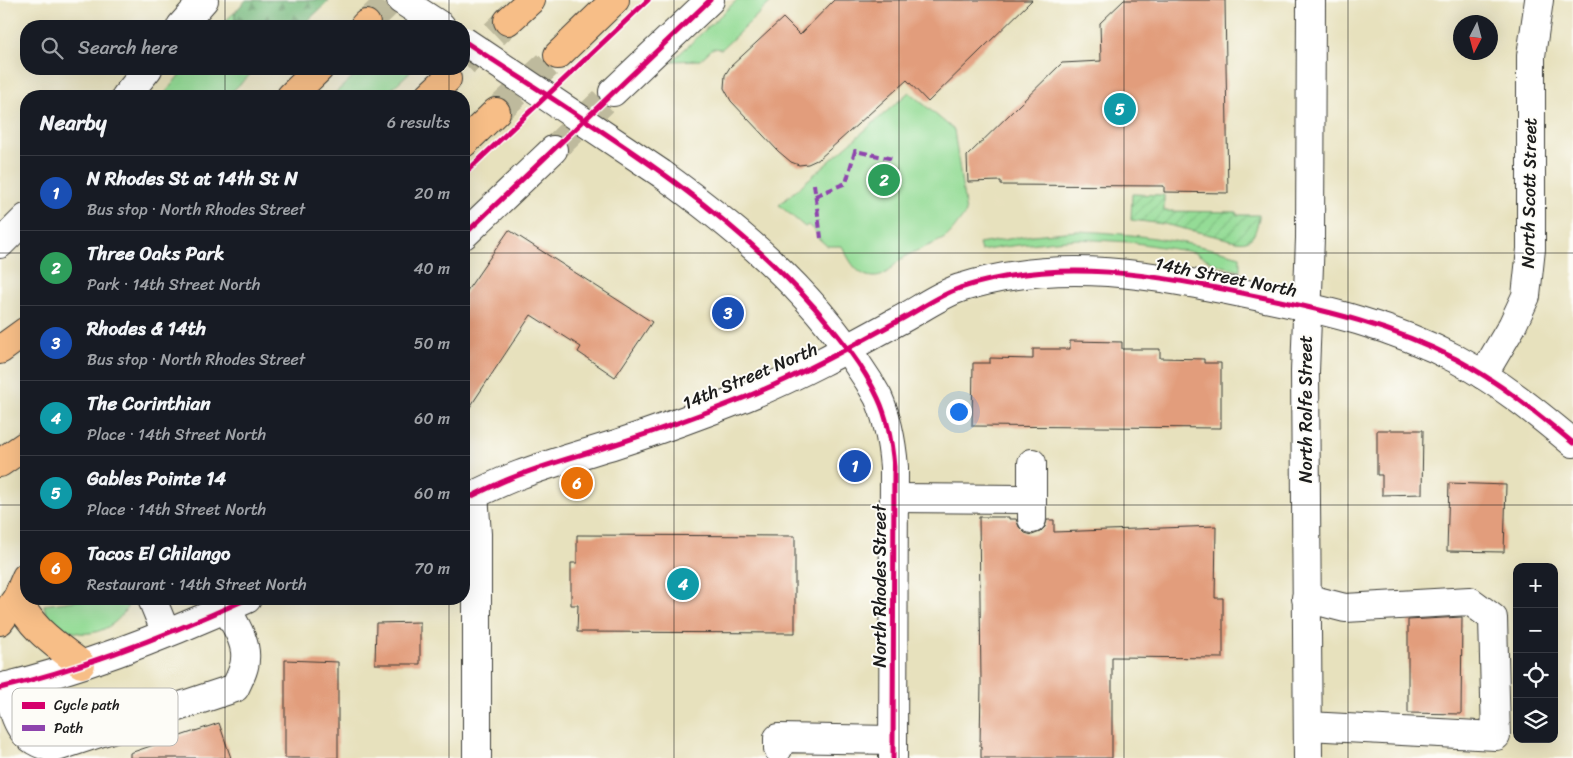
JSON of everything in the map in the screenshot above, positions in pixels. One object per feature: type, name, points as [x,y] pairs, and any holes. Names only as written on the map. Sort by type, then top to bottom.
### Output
[{"type":"highway","points":[[508,21],[531,0]]},
{"type":"highway","points":[[558,55],[615,0]]},
{"type":"highway","points":[[296,90],[313,75]]},
{"type":"highway","points":[[470,137],[496,112]]},
{"type":"highway","points":[[0,350],[20,335]]},
{"type":"highway","points":[[0,463],[20,449]]},
{"type":"highway","points":[[0,621],[20,590]]},
{"type":"highway","points":[[23,605],[23,610],[34,625],[81,664]]},
{"type":"street","points":[[187,20],[204,0]]},
{"type":"street","points":[[401,0],[432,20]]},
{"type":"street","points":[[613,92],[710,0]]},
{"type":"street","name":"North Rolfe Street","points":[[1308,758],[1305,372],[1310,238],[1311,0]]},
{"type":"street","name":"North Scott Street","points":[[1484,375],[1512,326],[1526,296],[1532,249],[1531,56],[1539,0]]},
{"type":"street","name":"North Rhodes Street","points":[[470,45],[662,174],[720,217],[798,289],[847,348],[872,386],[884,414],[893,453],[893,749]]},
{"type":"street","points":[[131,90],[143,75]]},
{"type":"street","points":[[470,229],[553,150]]},
{"type":"street","points":[[0,244],[20,224]]},
{"type":"street","name":"14th Street North","points":[[470,497],[522,474],[643,435],[779,383],[951,292],[991,280],[1044,272],[1084,270],[1135,274],[1210,286],[1307,306],[1384,328],[1454,358],[1484,375],[1513,395],[1573,443]]},
{"type":"street","points":[[894,498],[1032,509],[1032,463]]},
{"type":"street","points":[[470,502],[477,534],[477,758]]},
{"type":"street","points":[[1306,598],[1345,608],[1470,601],[1493,618],[1496,736],[1308,726]]},
{"type":"street","points":[[154,605],[166,633]]},
{"type":"street","points":[[12,709],[4,687],[81,664],[166,633],[232,605]]},
{"type":"street","points":[[178,707],[235,688],[243,670],[245,653],[237,605]]},
{"type":"street","points":[[778,749],[778,738],[893,749]]},
{"type":"street","points":[[45,746],[54,748],[60,746]]},
{"type":"green space","points":[[246,0],[329,1],[308,20],[235,20],[235,12]]},
{"type":"green space","points":[[737,0],[773,0],[722,49],[713,48],[700,60],[672,61]]},
{"type":"green space","points":[[235,12],[235,20],[226,20]]},
{"type":"green space","points":[[179,75],[250,75],[234,90],[168,90]]},
{"type":"green space","points":[[355,75],[407,75],[390,90],[338,90]]},
{"type":"green space","points":[[909,92],[954,130],[966,213],[946,237],[905,256],[882,276],[867,276],[854,266],[842,246],[827,246],[808,225],[805,227],[779,205]]},
{"type":"green space","points":[[1132,194],[1164,195],[1164,211],[1237,212],[1237,215],[1259,215],[1259,218],[1255,233],[1250,239],[1247,241],[1236,241],[1164,224],[1131,220]]},
{"type":"green space","points":[[1077,231],[1159,239],[1200,246],[1240,256],[1240,271],[1216,264],[1193,252],[1130,242],[1078,239],[981,251],[979,244],[1032,235]]},
{"type":"green space","points":[[44,605],[128,605],[118,620],[108,627],[87,633],[75,632],[64,628],[48,616]]},
{"type":"building","points":[[834,0],[1032,0],[928,102],[907,80],[819,159],[808,164],[799,165],[791,162],[778,151],[731,101],[724,88],[725,75],[730,67],[783,18],[800,35]]},
{"type":"building","points":[[1124,0],[1225,0],[1228,193],[1164,192],[1164,186],[1001,185],[1001,181],[968,182],[967,156],[1062,63],[1101,61],[1100,23]]},
{"type":"building","points":[[509,230],[652,322],[615,377],[578,352],[581,347],[531,315],[470,407],[470,286]]},
{"type":"building","points":[[1070,341],[1122,342],[1122,349],[1160,349],[1160,358],[1204,359],[1204,363],[1221,363],[1221,428],[972,426],[973,363],[990,363],[990,358],[1033,359],[1033,349],[1070,349]]},
{"type":"building","points":[[1377,430],[1423,430],[1422,494],[1382,495],[1382,475],[1377,475]]},
{"type":"building","points":[[1449,483],[1506,485],[1504,552],[1447,551]]},
{"type":"building","points":[[979,517],[1009,517],[1009,519],[1016,519],[1019,527],[1025,533],[1032,535],[1040,532],[1045,527],[1047,520],[1054,520],[1054,532],[1216,526],[1215,598],[1223,598],[1223,658],[1112,657],[1112,758],[981,758]]},
{"type":"building","points":[[577,535],[795,536],[795,633],[577,632],[578,605],[571,605],[571,563],[577,563]]},
{"type":"building","points":[[1462,617],[1461,714],[1408,713],[1408,620]]},
{"type":"building","points":[[420,622],[420,664],[375,664],[376,623]]},
{"type":"building","points":[[285,660],[338,662],[338,758],[285,758]]},
{"type":"building","points":[[219,723],[231,758],[130,758],[130,753],[151,746],[178,746],[178,737]]},
{"type":"tunnel","points":[[370,20],[391,0]]},
{"type":"tunnel","points":[[470,57],[508,21]]},
{"type":"tunnel","points":[[496,112],[558,55]]},
{"type":"tunnel","points":[[553,150],[613,92]]},
{"type":"marked path","points":[[815,196],[846,183],[855,151],[893,159]]},
{"type":"marked path","points":[[814,184],[821,238]]},
{"type":"cycle path","points":[[470,168],[648,0]]},
{"type":"cycle path","points":[[470,229],[710,0]]},
{"type":"cycle path","points":[[470,45],[649,163],[736,231],[777,268],[815,308],[858,362],[872,386],[884,414],[891,441],[894,467],[893,758]]},
{"type":"cycle path","points":[[470,497],[531,471],[714,410],[765,389],[841,352],[952,291],[997,278],[1071,271],[1108,272],[1182,281],[1308,307],[1383,328],[1432,347],[1487,377],[1517,398],[1573,443]]},
{"type":"cycle path","points":[[0,688],[63,671],[126,650],[233,605]]},
{"type":"place","name":"Gables Pointe 14","points":[[1120,109]]},
{"type":"place","name":"Three Oaks Park","points":[[884,180]]},
{"type":"place","name":"Rhodes & 14th","points":[[728,313]]},
{"type":"place","name":"N Rhodes St at 14th St N","points":[[855,466]]},
{"type":"place","name":"Tacos El Chilango","points":[[577,483]]},
{"type":"place","name":"The Corinthian","points":[[683,584]]}]
